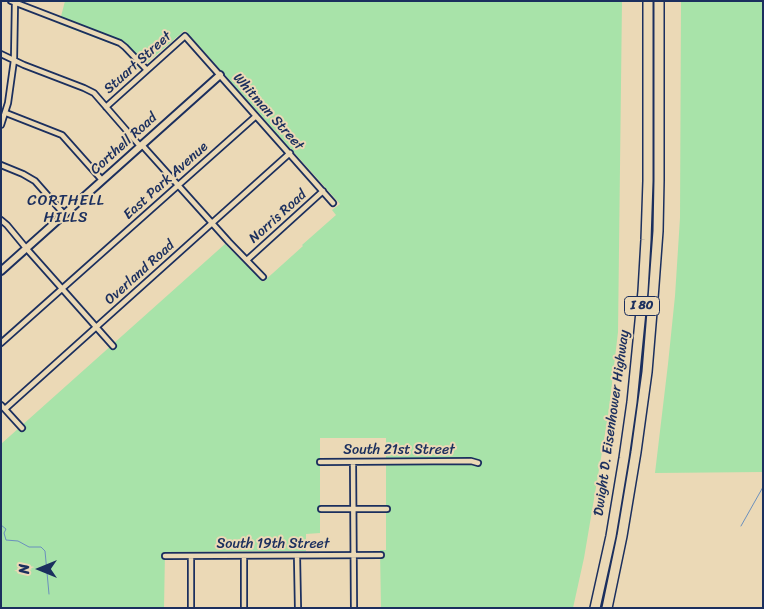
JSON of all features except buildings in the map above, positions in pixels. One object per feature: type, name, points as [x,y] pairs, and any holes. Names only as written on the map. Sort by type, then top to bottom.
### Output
[{"type":"highway","name":"Dwight D. Eisenhower Highway","points":[[595,608],[611,536],[624,458],[640,326],[648,191],[648,1]]},
{"type":"highway","name":"Dwight D. Eisenhower Highway","points":[[607,608],[622,536],[647,372],[657,239],[660,1]]},
{"type":"street","points":[[1,125],[6,113],[14,60],[13,2],[126,47],[147,70]]},
{"type":"street","name":"Stuart Street","points":[[106,107],[185,36]]},
{"type":"street","name":"Whitman Street","points":[[185,36],[333,203]]},
{"type":"street","points":[[1,54],[94,93],[263,277]]},
{"type":"street","name":"Corthell Road","points":[[1,271],[220,76]]},
{"type":"street","points":[[6,113],[62,135],[102,180]]},
{"type":"street","name":"East Park Avenue","points":[[1,343],[256,116]]},
{"type":"street","name":"Overland Road","points":[[3,407],[97,327],[290,153]]},
{"type":"street","points":[[1,165],[29,177],[64,214]]},
{"type":"street","name":"Norris Road","points":[[247,260],[323,191]]},
{"type":"street","points":[[1,220],[113,346]]},
{"type":"street","points":[[3,407],[22,428]]},
{"type":"street","name":"South 21st Street","points":[[320,462],[470,461],[478,464]]},
{"type":"street","points":[[353,462],[354,608]]},
{"type":"street","points":[[321,509],[387,509]]},
{"type":"street","name":"South 19th Street","points":[[165,556],[381,555]]},
{"type":"street","points":[[191,556],[191,608]]},
{"type":"street","points":[[244,556],[244,608]]},
{"type":"street","points":[[298,556],[298,608]]},
{"type":"green space","points":[[65,1],[622,1],[618,332],[603,446],[584,558],[573,608],[381,608],[380,550],[386,550],[386,438],[320,438],[320,533],[306,534],[306,551],[165,552],[164,608],[1,608],[1,444],[225,244],[263,282],[336,215],[332,210],[340,204],[185,30],[140,69],[120,47],[59,24]]},
{"type":"green space","points":[[681,1],[763,1],[763,472],[655,473],[675,296],[680,218]]},
{"type":"waterway","points":[[741,526],[763,487]]},
{"type":"waterway","points":[[1,525],[6,529],[4,533],[6,540],[18,541],[29,547],[41,547],[45,551],[49,594]]},
{"type":"district","name":"CORTHELL HILLS","points":[[66,210]]}]
